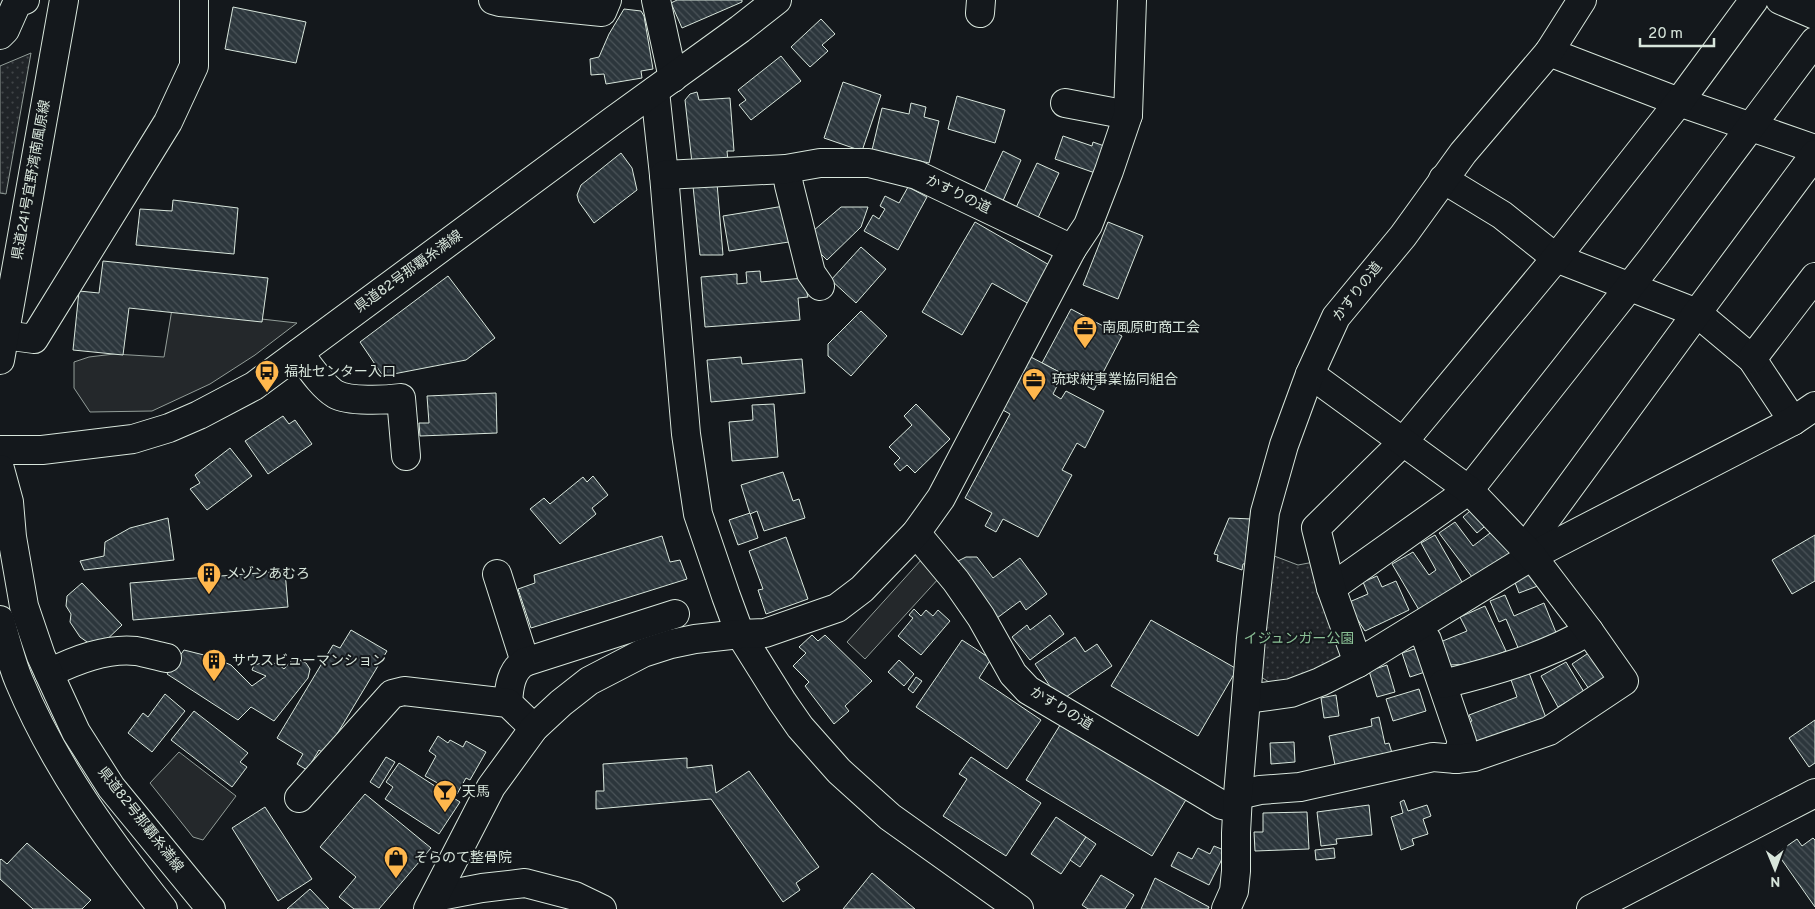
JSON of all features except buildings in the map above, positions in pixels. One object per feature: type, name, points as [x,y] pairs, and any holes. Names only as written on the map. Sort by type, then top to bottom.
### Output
[{"type":"street","points":[[0,35],[16,3],[25,0]]},
{"type":"street","name":"県道241号宜野湾南風原線","points":[[2,347],[64,0]]},
{"type":"street","points":[[2,347],[34,339],[168,122],[194,66],[194,0]]},
{"type":"street","points":[[493,0],[602,12],[607,0]]},
{"type":"street","points":[[656,0],[664,84],[664,175],[691,474],[698,514],[740,634],[770,684],[800,727],[839,771],[890,817],[1019,909]]},
{"type":"street","name":"県道82号那覇糸満線","points":[[0,450],[42,450],[133,439],[169,428],[200,415],[254,386],[778,0]]},
{"type":"street","points":[[431,903],[492,786],[534,728],[589,681],[643,652],[671,644],[740,634],[766,633],[837,608],[862,589],[916,533],[941,498],[1072,249],[1088,225],[1128,115],[1132,0]]},
{"type":"street","name":"かすりの道","points":[[916,533],[956,581],[981,617],[1013,674],[1028,690],[1222,805],[1237,801],[1265,512],[1284,445],[1310,374],[1336,317],[1403,236],[1463,153],[1550,52],[1582,0]]},
{"type":"street","points":[[1358,663],[1331,588],[1316,528],[1403,442],[1556,258],[1679,102],[1754,0]]},
{"type":"street","points":[[1780,0],[1815,15]]},
{"type":"street","points":[[1331,588],[1469,490],[1630,286],[1815,40]]},
{"type":"street","points":[[1550,52],[1750,128],[1815,149]]},
{"type":"street","points":[[1065,103],[1128,115]]},
{"type":"street","points":[[1528,552],[1697,313],[1815,154]]},
{"type":"street","name":"かすりの道","points":[[664,175],[786,169],[820,163],[869,162],[917,175],[1072,249]]},
{"type":"street","points":[[786,169],[811,273],[820,286]]},
{"type":"street","points":[[1443,179],[1502,215],[1556,258],[1697,313],[1752,359],[1793,421]]},
{"type":"street","points":[[1752,359],[1815,277]]},
{"type":"street","points":[[299,353],[336,395],[358,399],[384,400],[401,398],[406,456]]},
{"type":"street","points":[[1226,909],[1234,891],[1237,801],[1260,790],[1300,787],[1416,760],[1433,757],[1456,759],[1474,757],[1549,732],[1624,681],[1589,631],[1528,552],[1469,490],[1310,374]]},
{"type":"street","points":[[1247,698],[1291,693],[1320,682],[1358,663],[1417,627],[1528,552],[1793,421],[1815,406]]},
{"type":"street","name":"県道82号那覇糸満線","points":[[0,469],[10,502],[12,537],[24,606],[41,656],[76,732],[111,787],[211,909]]},
{"type":"street","points":[[496,574],[525,662]]},
{"type":"street","points":[[508,703],[511,680],[520,665],[525,662],[675,614]]},
{"type":"street","points":[[0,620],[19,680],[54,752],[73,785],[136,875],[163,909]]},
{"type":"street","points":[[1417,627],[1426,640],[1462,742],[1456,759]]},
{"type":"street","points":[[1443,684],[1513,664],[1575,639],[1589,631]]},
{"type":"street","points":[[49,673],[85,657],[117,651],[136,651],[167,658]]},
{"type":"street","points":[[299,798],[392,694],[404,691],[508,703],[534,728]]},
{"type":"street","points":[[1591,909],[1815,793]]},
{"type":"street","points":[[431,903],[482,888],[525,883],[575,896],[602,909]]},
{"type":"green space","points":[[31,53],[6,194],[0,193],[0,66]]},
{"type":"green space","name":"イジュンガー公園","points":[[1269,554],[1298,565],[1314,562],[1342,651],[1342,662],[1290,680],[1269,682],[1261,677]]},
{"type":"shaded area","points":[[172,309],[297,323],[255,355],[210,384],[152,411],[90,412],[74,388],[74,362],[89,357],[114,354],[164,357]]},
{"type":"shaded area","points":[[922,559],[940,577],[865,659],[847,642]]},
{"type":"shaded area","points":[[179,752],[236,796],[203,840],[193,837],[150,783]]},
{"type":"place","name":"南風原町商工会","points":[[1085,349]]},
{"type":"place","name":"福祉センター入口","points":[[267,393]]},
{"type":"place","name":"琉球絣事業協同組合","points":[[1034,401]]},
{"type":"place","name":"メゾンあむろ","points":[[209,595]]},
{"type":"place","name":"サウスビューマンション","points":[[214,682]]},
{"type":"place","name":"天馬","points":[[445,813]]},
{"type":"place","name":"そらのて整骨院","points":[[396,879]]}]
